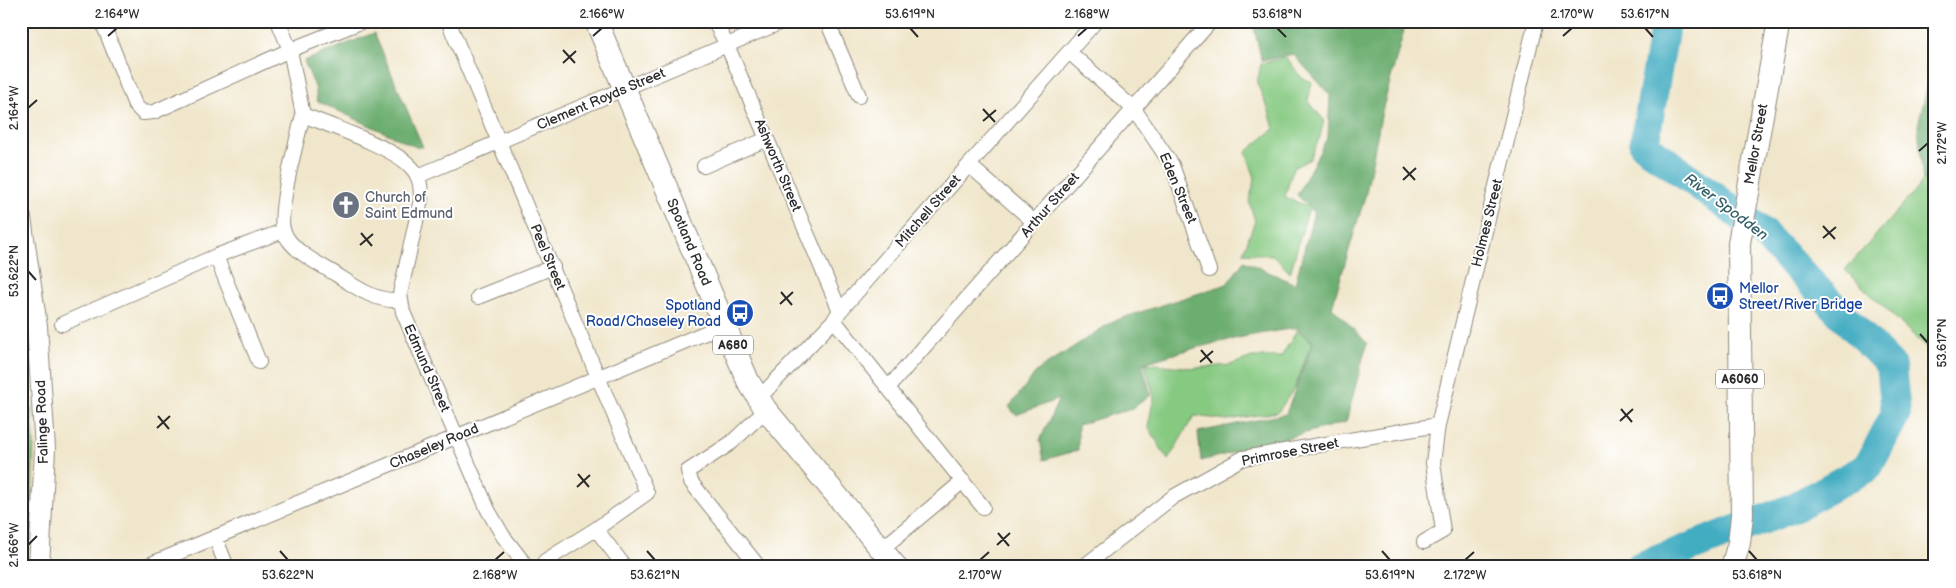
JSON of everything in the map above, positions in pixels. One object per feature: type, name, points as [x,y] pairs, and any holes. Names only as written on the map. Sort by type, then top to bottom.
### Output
[{"type":"main road","name":"Spotland Road","points":[[596,21],[748,381],[762,404],[896,567]]},
{"type":"main road","name":"Mellor Street","points":[[1732,567],[1739,543],[1742,515],[1739,243],[1779,21]]},
{"type":"main road","name":"Falinge Road","points":[[21,218],[37,326],[45,449],[38,567]]},
{"type":"street","points":[[102,21],[135,105],[143,113],[154,112],[290,50],[363,21]]},
{"type":"street","points":[[278,21],[290,50],[303,114],[282,214],[283,231],[302,252],[357,288],[385,301],[400,300],[421,199],[421,187],[418,176],[411,166],[401,158],[372,143],[303,114]]},
{"type":"street","name":"Peel Street","points":[[448,21],[647,492],[596,529]]},
{"type":"street","name":"Ashworth Street","points":[[714,21],[727,46],[767,138],[837,316],[888,388],[983,507]]},
{"type":"street","name":"Clement Royds Street","points":[[418,176],[784,21]]},
{"type":"street","points":[[828,21],[859,96]]},
{"type":"street","name":"Mitchell Street","points":[[759,567],[691,482],[688,471],[731,442],[837,316],[1096,21]]},
{"type":"street","name":"Arthur Street","points":[[888,388],[1211,21]]},
{"type":"street","name":"Holmes Street","points":[[1424,542],[1444,531],[1433,463],[1438,425],[1536,21]]},
{"type":"street","name":"Eden Street","points":[[1069,52],[1134,109],[1172,165],[1209,270]]},
{"type":"street","points":[[704,166],[767,138]]},
{"type":"street","points":[[969,165],[1034,222]]},
{"type":"street","points":[[62,324],[216,256],[283,231]]},
{"type":"street","points":[[216,256],[259,362]]},
{"type":"street","points":[[478,297],[553,267]]},
{"type":"street","name":"Edmund Street","points":[[400,300],[402,312],[488,510],[503,536],[527,567]]},
{"type":"street","name":"Chaseley Road","points":[[144,567],[724,325]]},
{"type":"street","name":"Primrose Street","points":[[1083,567],[1173,497],[1243,458],[1438,425]]},
{"type":"street","points":[[882,548],[963,481]]},
{"type":"street","points":[[545,561],[596,529],[625,567]]},
{"type":"street","points":[[215,537],[227,567]]},
{"type":"green space","points":[[1252,21],[1403,21],[1404,30],[1382,111],[1366,193],[1332,307],[1367,343],[1346,422],[1201,461],[1198,432],[1286,414],[1313,342],[1297,328],[1219,342],[1142,364],[1151,395],[1133,408],[1078,425],[1078,450],[1044,460],[1040,440],[1059,399],[1016,415],[1009,407],[1037,371],[1113,321],[1227,284],[1244,261],[1295,284],[1314,212],[1297,195],[1328,136],[1330,95],[1293,54],[1262,61]]},
{"type":"green space","points":[[374,33],[423,147],[416,147],[317,101],[315,87],[304,61]]},
{"type":"green space","points":[[1935,53],[1935,168],[1923,181],[1918,126]]},
{"type":"green space","points":[[1286,57],[1302,78],[1312,82],[1308,101],[1324,120],[1320,137],[1310,159],[1293,168],[1285,197],[1309,207],[1290,273],[1273,255],[1243,253],[1255,221],[1249,201],[1255,178],[1246,152],[1274,129],[1269,111],[1257,83],[1261,64]]},
{"type":"green space","points":[[1935,168],[1935,356],[1845,270]]},
{"type":"green space","points":[[21,313],[34,439],[27,567],[21,567]]},
{"type":"green space","points":[[1297,330],[1312,342],[1295,387],[1278,412],[1228,420],[1194,416],[1168,460],[1148,427],[1154,396],[1144,363],[1194,368],[1230,365],[1252,357],[1281,357]]},
{"type":"green space","points":[[21,350],[26,458],[22,567]]},
{"type":"waterway","name":"River Spodden","points":[[1639,567],[1793,508],[1868,467],[1896,413],[1891,366],[1761,231],[1644,145],[1666,21]]},
{"type":"place","name":"Church of Saint Edmund","points":[[346,205]]},
{"type":"place","name":"Mellor Street/River Bridge","points":[[1720,296]]},
{"type":"place","name":"Spotland Road/Chaseley Road","points":[[740,313]]}]
